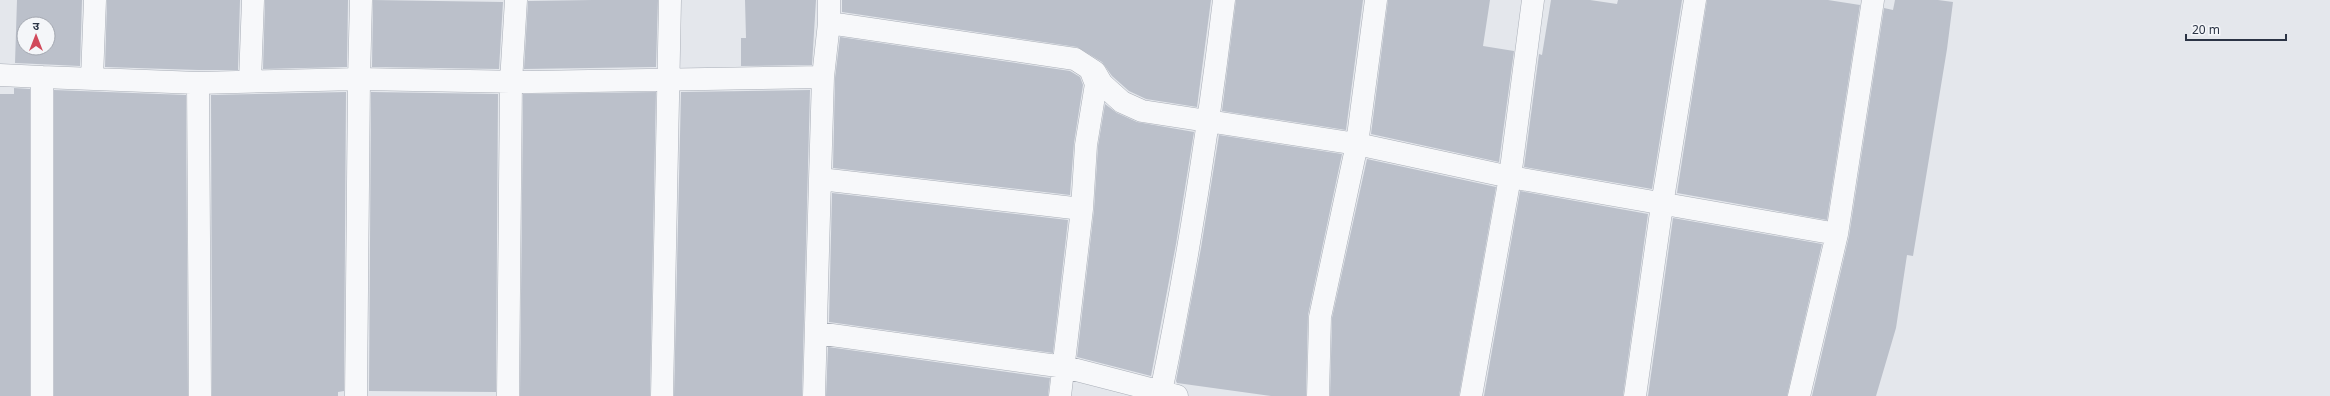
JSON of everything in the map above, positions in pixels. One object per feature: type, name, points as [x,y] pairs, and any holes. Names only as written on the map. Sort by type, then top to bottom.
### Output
[{"type":"street","points":[[92,78],[95,0]]},
{"type":"street","points":[[250,81],[253,0]]},
{"type":"street","points":[[356,396],[361,0]]},
{"type":"street","points":[[508,396],[511,82],[516,0]]},
{"type":"street","points":[[662,396],[670,0]]},
{"type":"street","points":[[814,396],[817,333],[823,78],[829,23],[829,0]]},
{"type":"street","points":[[817,333],[1065,367],[1169,394],[1184,277],[1208,120],[1224,0]]},
{"type":"street","points":[[1318,396],[1320,317],[1357,144],[1376,0]]},
{"type":"street","points":[[1471,396],[1510,177],[1533,0]]},
{"type":"street","points":[[1635,396],[1662,205],[1695,0]]},
{"type":"street","points":[[1799,396],[1837,234],[1873,0]]},
{"type":"street","points":[[829,23],[1075,59],[1090,69],[1122,102],[1142,111],[1357,144],[1510,177],[1662,205],[1837,234]]},
{"type":"street","points":[[1060,396],[1065,367],[1082,209],[1086,145],[1096,84],[1090,69]]},
{"type":"street","points":[[0,75],[198,83],[359,79],[511,82],[823,78]]},
{"type":"street","points":[[42,77],[42,396]]},
{"type":"street","points":[[198,83],[200,396]]},
{"type":"street","points":[[820,178],[1082,209]]},
{"type":"building","points":[[17,0],[82,0],[80,66],[15,63],[16,32],[16,56],[56,56],[56,16],[16,16]]},
{"type":"building","points":[[107,0],[240,0],[238,70],[105,67]]},
{"type":"building","points":[[265,0],[348,0],[347,67],[263,69]]},
{"type":"building","points":[[373,0],[503,2],[499,69],[372,67]]},
{"type":"building","points":[[658,0],[656,67],[524,69],[528,1]]},
{"type":"building","points":[[745,0],[816,0],[812,65],[741,66],[741,38],[746,38]]},
{"type":"building","points":[[842,0],[1211,0],[1197,107],[1146,99],[1129,91],[1112,76],[1102,62],[1077,47],[842,12]]},
{"type":"building","points":[[1236,0],[1363,0],[1346,130],[1222,111]]},
{"type":"building","points":[[1388,0],[1490,0],[1483,46],[1514,51],[1499,162],[1371,134]]},
{"type":"building","points":[[1551,0],[1590,0],[1617,4],[1618,0],[1682,0],[1652,189],[1524,167],[1539,54],[1542,55]]},
{"type":"building","points":[[1707,0],[1828,0],[1860,5],[1827,220],[1677,193]]},
{"type":"building","points":[[1895,0],[1938,0],[1953,2],[1947,49],[1913,256],[1907,255],[1896,328],[1876,396],[1812,396],[1849,236],[1884,8],[1893,10]]},
{"type":"building","points":[[840,37],[1070,71],[1080,77],[1083,85],[1074,143],[1070,195],[833,168],[835,78]]},
{"type":"building","points":[[14,88],[30,89],[30,396],[0,396],[0,94],[14,94]]},
{"type":"building","points":[[54,90],[186,95],[188,396],[54,396]]},
{"type":"building","points":[[810,90],[802,396],[674,396],[681,92]]},
{"type":"building","points":[[346,92],[344,391],[338,392],[338,396],[212,396],[211,95]]},
{"type":"building","points":[[371,92],[498,94],[496,392],[369,391]]},
{"type":"building","points":[[656,92],[650,396],[520,396],[523,94]]},
{"type":"building","points":[[1105,104],[1117,113],[1137,122],[1194,132],[1176,244],[1151,376],[1077,357],[1094,210],[1098,146]]},
{"type":"building","points":[[1219,135],[1342,154],[1308,315],[1306,396],[1271,396],[1177,383],[1176,381],[1201,248]]},
{"type":"building","points":[[1367,159],[1496,187],[1459,396],[1330,396],[1332,318]]},
{"type":"building","points":[[1520,191],[1648,214],[1623,396],[1484,396]]},
{"type":"building","points":[[832,193],[1068,220],[1053,353],[829,322]]},
{"type":"building","points":[[1673,218],[1822,244],[1787,396],[1648,396]]},
{"type":"building","points":[[828,347],[1050,378],[1048,396],[826,396]]}]
